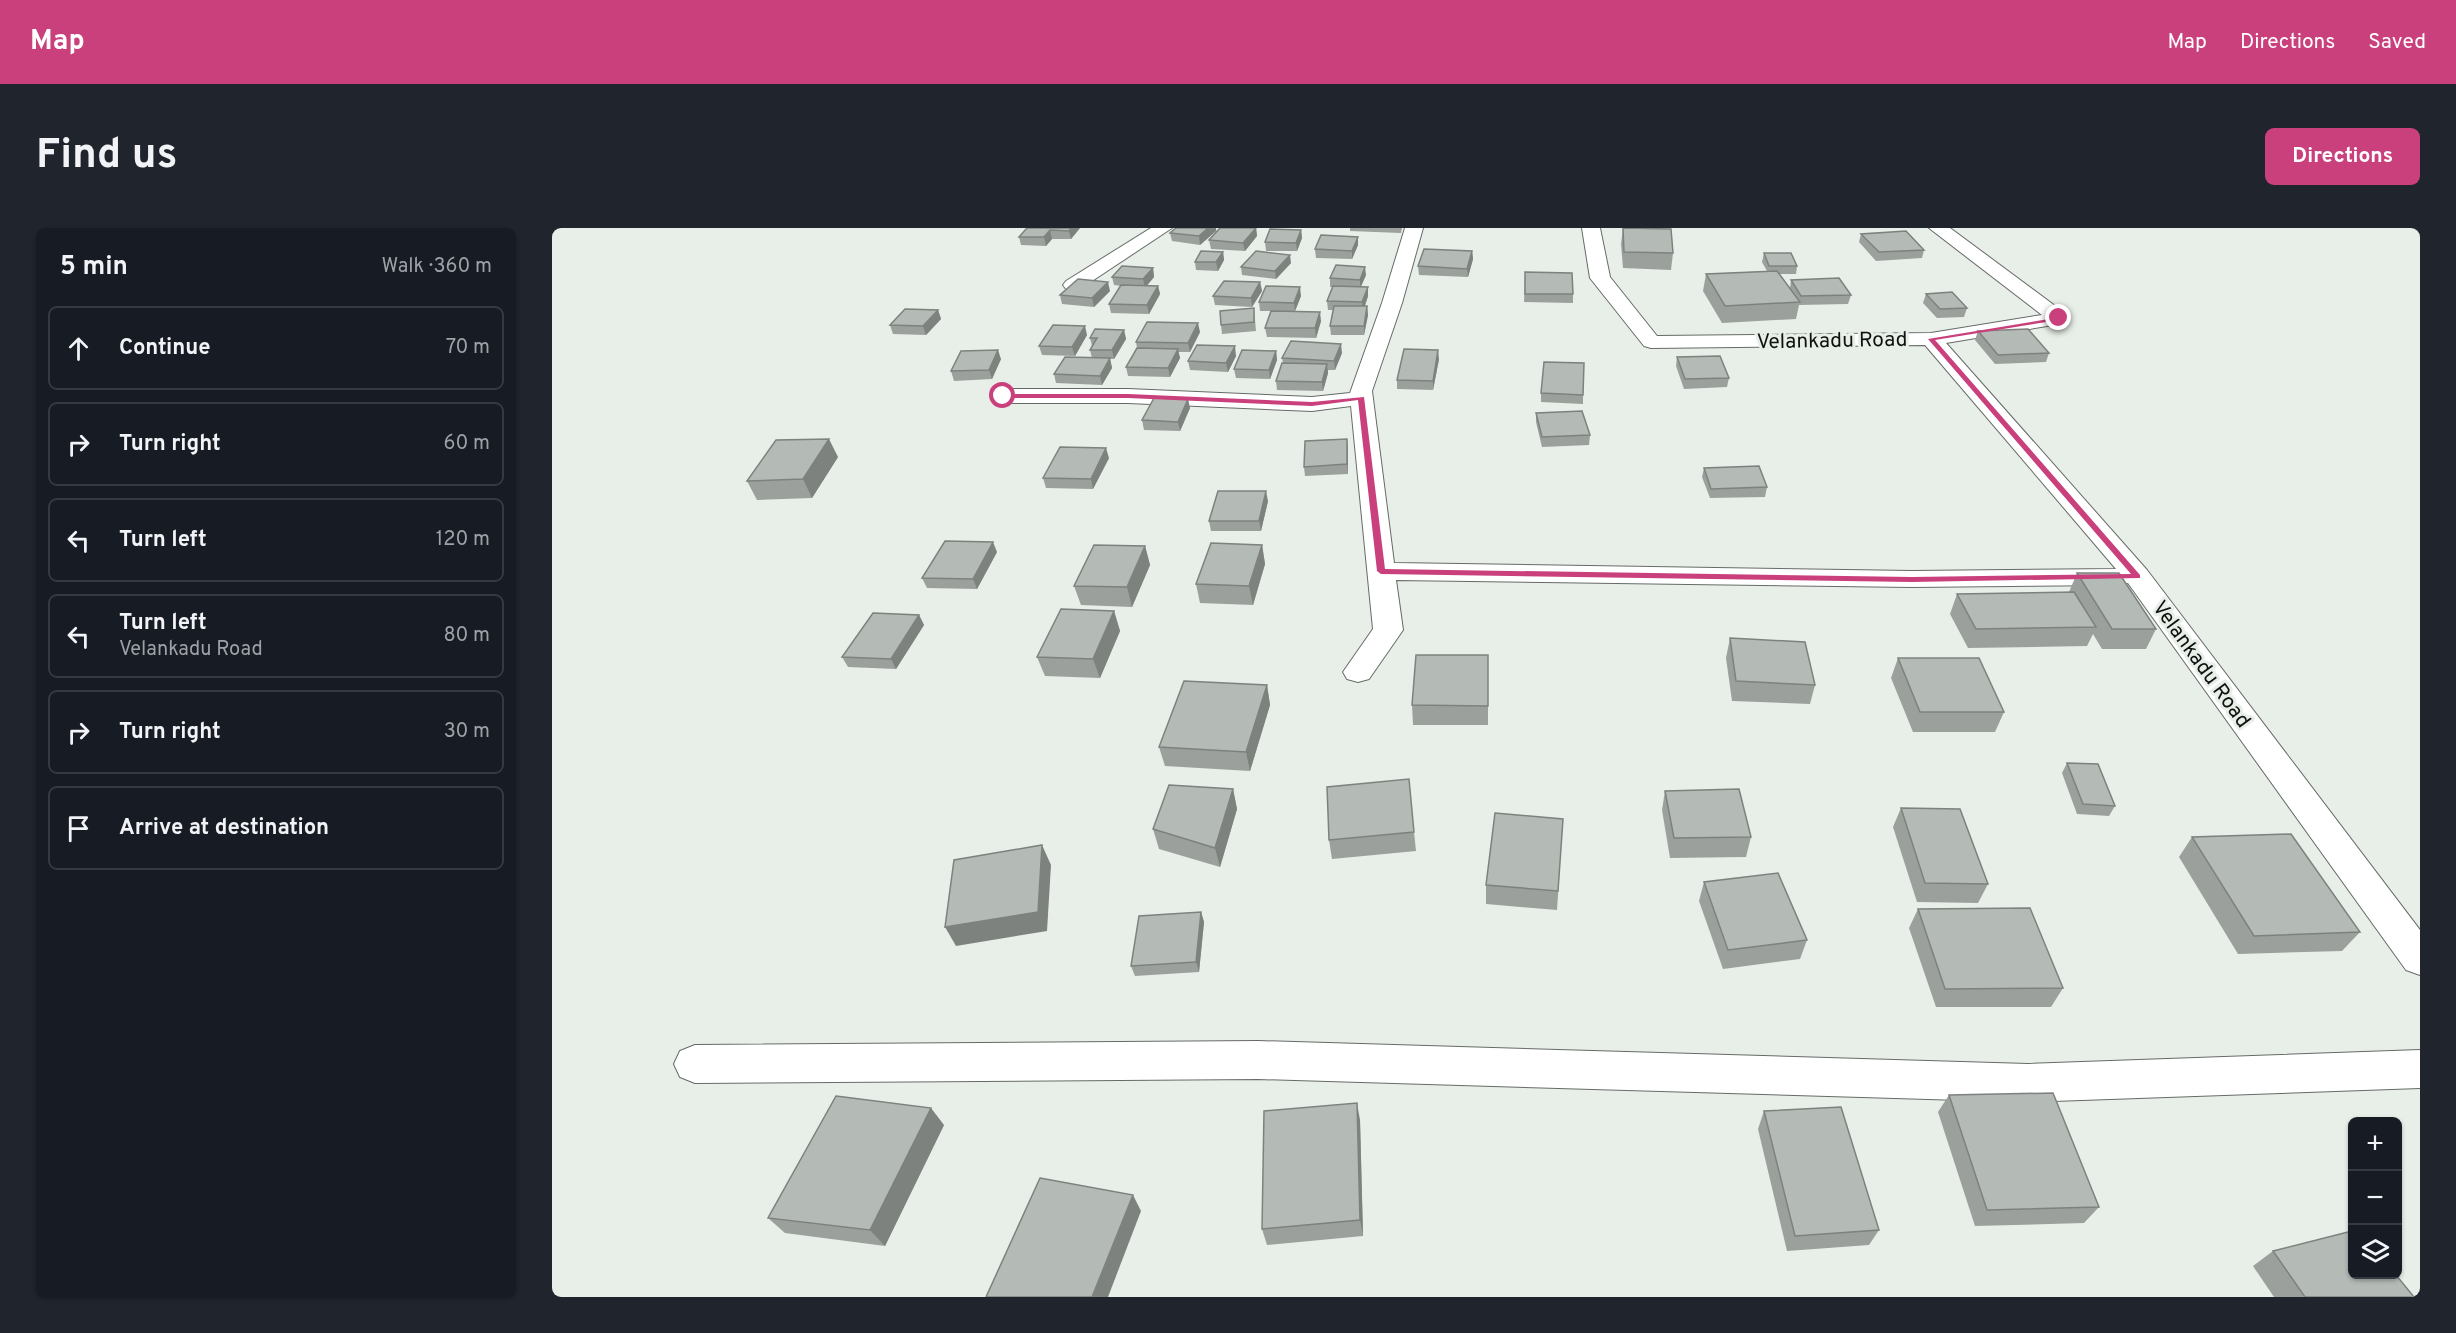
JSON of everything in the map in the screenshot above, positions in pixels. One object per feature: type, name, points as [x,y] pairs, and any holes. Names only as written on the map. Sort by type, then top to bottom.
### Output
[{"type":"street","points":[[1073,285],[1163,228]]},
{"type":"street","points":[[1358,672],[1388,630],[1361,392],[1392,303],[1414,228]]},
{"type":"street","name":"Velankadu Road","points":[[1591,228],[1600,278],[1651,342],[1931,339],[2137,576],[2420,959]]},
{"type":"street","points":[[1931,339],[2059,318],[1938,228]]},
{"type":"street","points":[[1003,396],[1128,396],[1312,404],[1362,398]]},
{"type":"street","points":[[1381,571],[1912,579],[2137,576]]},
{"type":"street","points":[[695,1064],[1258,1060],[2028,1083],[2420,1069]]},
{"type":"building","points":[[1027,228],[1071,228],[1069,231],[1050,230],[1044,237],[1019,237]]},
{"type":"building","points":[[1176,228],[1208,228],[1199,236],[1170,233]]},
{"type":"building","points":[[1220,228],[1256,228],[1243,243],[1209,240]]},
{"type":"building","points":[[1623,228],[1671,229],[1673,253],[1624,252]]},
{"type":"building","points":[[1270,229],[1301,230],[1296,243],[1265,242]]},
{"type":"building","points":[[1906,231],[1924,250],[1879,252],[1861,234]]},
{"type":"building","points":[[1321,235],[1358,237],[1352,251],[1315,249]]},
{"type":"building","points":[[1424,249],[1472,251],[1467,269],[1418,266]]},
{"type":"building","points":[[1201,251],[1223,252],[1216,262],[1195,262]]},
{"type":"building","points":[[1256,251],[1290,255],[1275,271],[1241,267]]},
{"type":"building","points":[[1764,253],[1791,253],[1797,266],[1769,266]]},
{"type":"building","points":[[1336,265],[1365,267],[1360,280],[1330,278]]},
{"type":"building","points":[[1122,266],[1153,268],[1143,279],[1112,277]]},
{"type":"building","points":[[1777,271],[1800,302],[1725,306],[1706,274]]},
{"type":"building","points":[[1525,272],[1572,273],[1573,294],[1525,294]]},
{"type":"building","points":[[1839,278],[1851,295],[1801,296],[1791,280]]},
{"type":"building","points":[[1078,279],[1108,282],[1092,298],[1060,295]]},
{"type":"building","points":[[1224,281],[1260,282],[1251,298],[1213,296]]},
{"type":"building","points":[[1121,285],[1158,286],[1147,305],[1109,304]]},
{"type":"building","points":[[1266,286],[1300,287],[1294,303],[1259,302]]},
{"type":"building","points":[[1333,286],[1368,287],[1362,302],[1327,301]]},
{"type":"building","points":[[1952,292],[1967,308],[1940,309],[1926,294]]},
{"type":"building","points":[[1334,306],[1367,306],[1364,326],[1330,326]]},
{"type":"building","points":[[1254,308],[1254,322],[1221,325],[1220,311]]},
{"type":"building","points":[[905,309],[938,310],[923,326],[890,325]]},
{"type":"building","points":[[1271,311],[1320,312],[1315,328],[1265,328]]},
{"type":"building","points":[[1147,322],[1198,323],[1188,343],[1136,342]]},
{"type":"building","points":[[1053,325],[1085,326],[1072,347],[1039,346]]},
{"type":"building","points":[[1095,329],[1124,330],[1112,350],[1090,350],[1097,338],[1090,338]]},
{"type":"building","points":[[2028,329],[2049,353],[1998,355],[1978,331]]},
{"type":"building","points":[[1291,341],[1341,344],[1334,361],[1282,358]]},
{"type":"building","points":[[1197,345],[1235,346],[1226,363],[1188,361]]},
{"type":"building","points":[[1137,348],[1178,349],[1168,368],[1126,367]]},
{"type":"building","points":[[1404,349],[1438,350],[1433,381],[1397,380]]},
{"type":"building","points":[[998,350],[989,370],[951,371],[961,351]]},
{"type":"building","points":[[1242,350],[1276,351],[1269,370],[1234,369]]},
{"type":"building","points":[[1720,356],[1729,378],[1685,379],[1677,357]]},
{"type":"building","points":[[1065,357],[1110,358],[1100,376],[1054,374]]},
{"type":"building","points":[[1544,362],[1584,363],[1583,395],[1541,393]]},
{"type":"building","points":[[1282,363],[1327,364],[1322,382],[1276,381]]},
{"type":"building","points":[[1154,398],[1188,399],[1178,422],[1142,420]]},
{"type":"building","points":[[1582,411],[1590,435],[1542,437],[1536,413]]},
{"type":"building","points":[[829,439],[803,479],[747,481],[776,440]]},
{"type":"building","points":[[1347,439],[1347,464],[1304,467],[1305,441]]},
{"type":"building","points":[[1060,447],[1106,448],[1091,479],[1043,478]]},
{"type":"building","points":[[1759,466],[1767,487],[1711,489],[1704,468]]},
{"type":"building","points":[[1218,491],[1266,491],[1259,521],[1209,521]]},
{"type":"building","points":[[945,541],[993,542],[973,579],[922,578]]},
{"type":"building","points":[[1211,543],[1262,545],[1249,586],[1196,584]]},
{"type":"building","points":[[1094,545],[1145,546],[1127,587],[1074,586]]},
{"type":"building","points":[[2077,573],[2119,573],[2156,629],[2112,629]]},
{"type":"building","points":[[2074,592],[2096,627],[1976,629],[1957,594]]},
{"type":"building","points":[[1061,609],[1114,611],[1093,659],[1037,657]]},
{"type":"building","points":[[873,613],[919,615],[891,659],[842,657]]},
{"type":"building","points":[[1730,638],[1805,642],[1815,685],[1736,681]]},
{"type":"building","points":[[1416,655],[1488,655],[1488,706],[1412,705]]},
{"type":"building","points":[[1898,658],[1979,658],[2004,712],[1920,712]]},
{"type":"building","points":[[1184,681],[1267,685],[1246,752],[1159,747]]},
{"type":"building","points":[[2067,763],[2098,764],[2115,806],[2083,804]]},
{"type":"building","points":[[1409,779],[1414,832],[1329,840],[1327,787]]},
{"type":"building","points":[[1169,785],[1233,789],[1215,848],[1153,829]]},
{"type":"building","points":[[1739,789],[1751,837],[1674,838],[1665,791]]},
{"type":"building","points":[[1901,808],[1960,809],[1988,884],[1925,883]]},
{"type":"building","points":[[1495,813],[1563,819],[1558,891],[1486,885]]},
{"type":"building","points":[[2291,834],[2360,932],[2254,936],[2192,837]]},
{"type":"building","points":[[1042,845],[1038,912],[945,927],[954,860]]},
{"type":"building","points":[[1778,873],[1807,940],[1728,950],[1704,882]]},
{"type":"building","points":[[2030,908],[2063,988],[1945,989],[1918,909]]},
{"type":"building","points":[[1201,912],[1196,962],[1131,966],[1139,916]]},
{"type":"building","points":[[2053,1093],[2099,1207],[1987,1210],[1949,1095]]},
{"type":"building","points":[[836,1096],[931,1108],[870,1230],[768,1218]]},
{"type":"building","points":[[1357,1103],[1360,1220],[1262,1229],[1264,1111]]},
{"type":"building","points":[[1841,1107],[1879,1230],[1795,1236],[1764,1111]]},
{"type":"building","points":[[1040,1178],[1133,1195],[1092,1297],[986,1297]]},
{"type":"building","points":[[2348,1232],[2348,1279],[2399,1279],[2414,1297],[2305,1297],[2273,1251]]},
{"type":"route","points":[[1003,396],[1128,396],[1312,404],[1362,398],[1381,571],[1912,579],[2137,576],[1931,339],[2059,318]]}]
